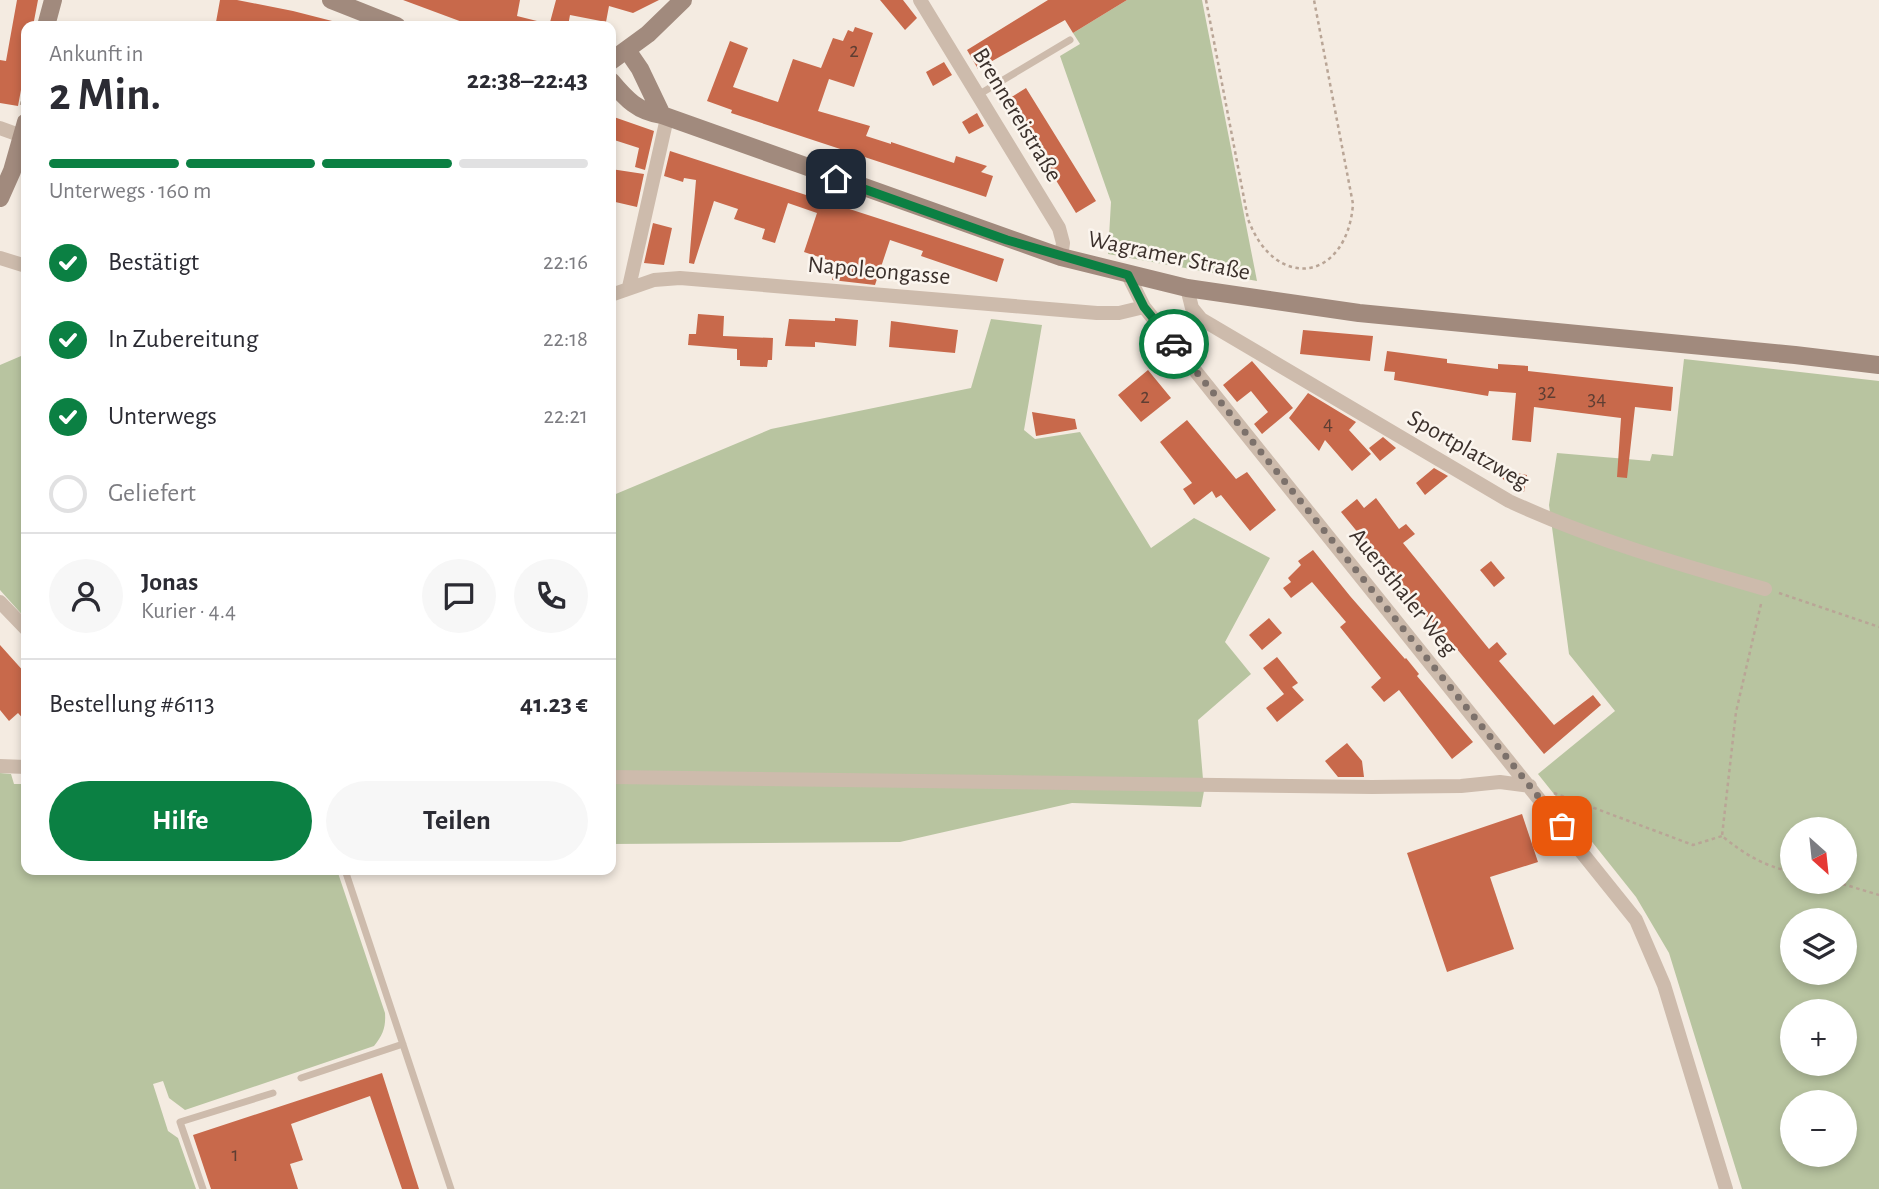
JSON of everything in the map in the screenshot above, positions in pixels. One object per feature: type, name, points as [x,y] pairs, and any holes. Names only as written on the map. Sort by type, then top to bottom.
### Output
[{"type":"main road","points":[[47,21],[53,0]]},
{"type":"main road","points":[[331,0],[384,21]]},
{"type":"main road","points":[[616,58],[683,0]]},
{"type":"main road","points":[[627,50],[665,117]]},
{"type":"main road","name":"Wagramer Straße","points":[[616,87],[636,107],[650,114],[1061,257],[1187,288],[1346,311],[1879,365]]},
{"type":"main road","points":[[0,198],[21,138]]},
{"type":"street","name":"Brennereistraße","points":[[920,0],[1059,228],[1063,243],[1061,257]]},
{"type":"street","points":[[628,288],[665,117]]},
{"type":"street","points":[[0,128],[21,129]]},
{"type":"street","points":[[0,258],[21,264]]},
{"type":"street","name":"Auersthaler Weg","points":[[1128,275],[1144,307],[1626,905],[1645,937],[1664,985],[1726,1189]]},
{"type":"street","name":"Napoleongasse","points":[[616,293],[654,280],[709,279],[1097,313],[1119,313],[1144,307]]},
{"type":"street","name":"Sportplatzweg","points":[[1187,288],[1192,308],[1201,319],[1509,501],[1547,519],[1670,562],[1765,589]]},
{"type":"street","points":[[0,601],[21,624]]},
{"type":"street","points":[[0,766],[21,768]]},
{"type":"street","points":[[616,777],[1372,787],[1461,786],[1500,782],[1531,786]]},
{"type":"lane","points":[[978,95],[1070,40]]},
{"type":"lane","points":[[347,875],[452,1189]]},
{"type":"lane","points":[[301,1078],[403,1044]]},
{"type":"lane","points":[[203,1189],[180,1122],[273,1093]]},
{"type":"path","points":[[1206,0],[1248,219],[1255,239],[1269,254],[1288,267],[1309,268],[1330,261],[1343,243],[1352,225],[1353,204],[1314,0]]},
{"type":"path","points":[[1722,836],[1736,712],[1750,643],[1765,589],[1879,627]]},
{"type":"path","points":[[1531,786],[1574,799],[1693,845],[1722,836]]},
{"type":"path","points":[[1722,836],[1744,853],[1780,870]]},
{"type":"path","points":[[1857,888],[1879,895]]},
{"type":"green space","points":[[1127,0],[1202,0],[1257,281],[1108,254],[1111,202],[1060,56],[1080,44],[1073,33]]},
{"type":"green space","points":[[991,319],[1042,325],[1024,430],[1035,439],[1080,432],[1151,548],[1194,518],[1270,558],[1225,642],[1251,674],[1198,720],[1204,791],[1201,807],[1072,803],[900,842],[616,844],[616,494],[771,429],[971,388]]},
{"type":"green space","points":[[21,356],[21,613],[0,590],[0,365]]},
{"type":"green space","points":[[1684,359],[1879,381],[1879,1189],[1742,1189],[1669,953],[1636,897],[1538,774],[1615,711],[1569,654],[1549,505],[1557,453],[1650,461],[1652,454],[1673,456]]},
{"type":"green space","points":[[0,773],[11,774],[14,784],[21,784],[21,875],[339,875],[385,1013],[382,1034],[374,1046],[185,1110],[169,1098],[163,1081],[153,1084],[168,1131],[178,1138],[196,1189],[0,1189]]},
{"type":"building","points":[[17,0],[38,0],[34,21],[21,21],[21,90],[18,106],[0,103],[0,60],[6,61]]},
{"type":"building","points":[[220,0],[237,0],[332,21],[216,21]]},
{"type":"building","points":[[403,0],[520,0],[517,16],[537,21],[460,21]]},
{"type":"building","points":[[556,0],[659,0],[633,13],[609,6],[606,21],[570,15],[569,21],[550,21]]},
{"type":"building","points":[[880,0],[903,0],[917,18],[905,30]]},
{"type":"building","points":[[1048,0],[1127,0],[1073,33],[1065,20],[978,69],[967,50]]},
{"type":"building","points":[[855,27],[873,33],[854,87],[829,79],[818,111],[870,126],[866,136],[954,163],[956,156],[987,166],[981,172],[993,176],[986,197],[731,113],[732,110],[707,101],[730,41],[748,48],[733,87],[778,102],[793,59],[821,68],[833,38],[843,41],[848,30],[853,32]]},
{"type":"building","points":[[944,62],[952,75],[933,86],[926,72]]},
{"type":"building","points":[[1026,88],[1096,201],[1076,213],[1007,100]]},
{"type":"building","points":[[977,113],[984,126],[969,134],[962,122]]},
{"type":"building","points":[[616,118],[654,131],[645,170],[635,167],[639,148],[616,141]]},
{"type":"building","points":[[670,151],[1004,259],[997,282],[921,256],[923,251],[890,240],[875,285],[832,280],[837,263],[804,252],[817,213],[788,203],[775,243],[762,239],[765,229],[734,219],[738,209],[714,201],[694,264],[689,263],[696,180],[684,178],[683,182],[664,176]]},
{"type":"building","points":[[616,170],[644,174],[637,207],[616,202]]},
{"type":"building","points":[[653,223],[672,228],[664,265],[644,263]]},
{"type":"building","points":[[698,314],[724,316],[723,336],[773,338],[772,360],[768,360],[767,367],[740,366],[737,349],[688,345],[689,334],[696,334]]},
{"type":"building","points":[[835,318],[858,320],[856,346],[815,342],[815,347],[785,346],[789,319],[835,321]]},
{"type":"building","points":[[891,321],[958,330],[955,353],[889,347]]},
{"type":"building","points":[[1303,330],[1373,336],[1370,361],[1300,354]]},
{"type":"building","points":[[1387,351],[1447,359],[1447,363],[1498,369],[1498,364],[1528,366],[1528,371],[1673,387],[1671,411],[1635,407],[1627,478],[1617,477],[1621,418],[1534,407],[1531,442],[1512,440],[1516,393],[1489,391],[1488,396],[1394,380],[1395,372],[1384,371]]},
{"type":"building","points":[[1252,361],[1293,408],[1262,434],[1254,424],[1268,412],[1251,391],[1237,402],[1223,385]]},
{"type":"building","points":[[1148,370],[1171,398],[1141,422],[1118,395]]},
{"type":"building","points":[[1308,393],[1356,422],[1349,430],[1371,454],[1352,471],[1325,440],[1319,451],[1289,418]]},
{"type":"building","points":[[1032,412],[1075,419],[1077,429],[1036,436]]},
{"type":"building","points":[[1187,420],[1236,479],[1247,472],[1276,510],[1250,531],[1221,495],[1216,498],[1212,491],[1194,505],[1183,489],[1192,483],[1160,442]]},
{"type":"building","points":[[1383,437],[1396,448],[1380,461],[1369,448]]},
{"type":"building","points":[[1434,468],[1448,476],[1425,495],[1416,483]]},
{"type":"building","points":[[1486,468],[1527,475],[1524,492],[1515,487]]},
{"type":"building","points":[[1376,498],[1399,529],[1406,524],[1415,534],[1403,543],[1489,649],[1497,642],[1507,654],[1499,661],[1554,725],[1593,695],[1601,705],[1544,754],[1447,637],[1433,637],[1426,628],[1432,623],[1341,512],[1357,499],[1364,508]]},
{"type":"building","points":[[1313,550],[1406,658],[1419,674],[1417,676],[1473,742],[1452,759],[1399,690],[1384,702],[1371,687],[1381,678],[1340,627],[1346,622],[1312,582],[1291,598],[1283,588],[1291,582],[1288,578],[1301,565],[1298,561]]},
{"type":"building","points":[[1491,561],[1505,578],[1494,587],[1480,570]]},
{"type":"building","points":[[1269,618],[1282,633],[1262,650],[1249,635]]},
{"type":"building","points":[[0,645],[21,668],[21,716],[18,713],[9,721],[0,710]]},
{"type":"building","points":[[1277,657],[1298,683],[1292,687],[1304,700],[1277,722],[1266,708],[1284,694],[1263,668]]},
{"type":"building","points":[[1347,743],[1362,761],[1364,777],[1338,777],[1325,761]]},
{"type":"building","points":[[1522,814],[1538,862],[1490,877],[1514,949],[1447,972],[1407,853]]},
{"type":"building","points":[[382,1073],[419,1189],[402,1189],[370,1096],[291,1124],[303,1160],[290,1164],[298,1189],[211,1189],[193,1135]]},
{"type":"way so far","points":[[1174,344],[1562,826]]},
{"type":"route","points":[[836,179],[1007,240],[1128,275],[1144,307],[1174,344]]}]
